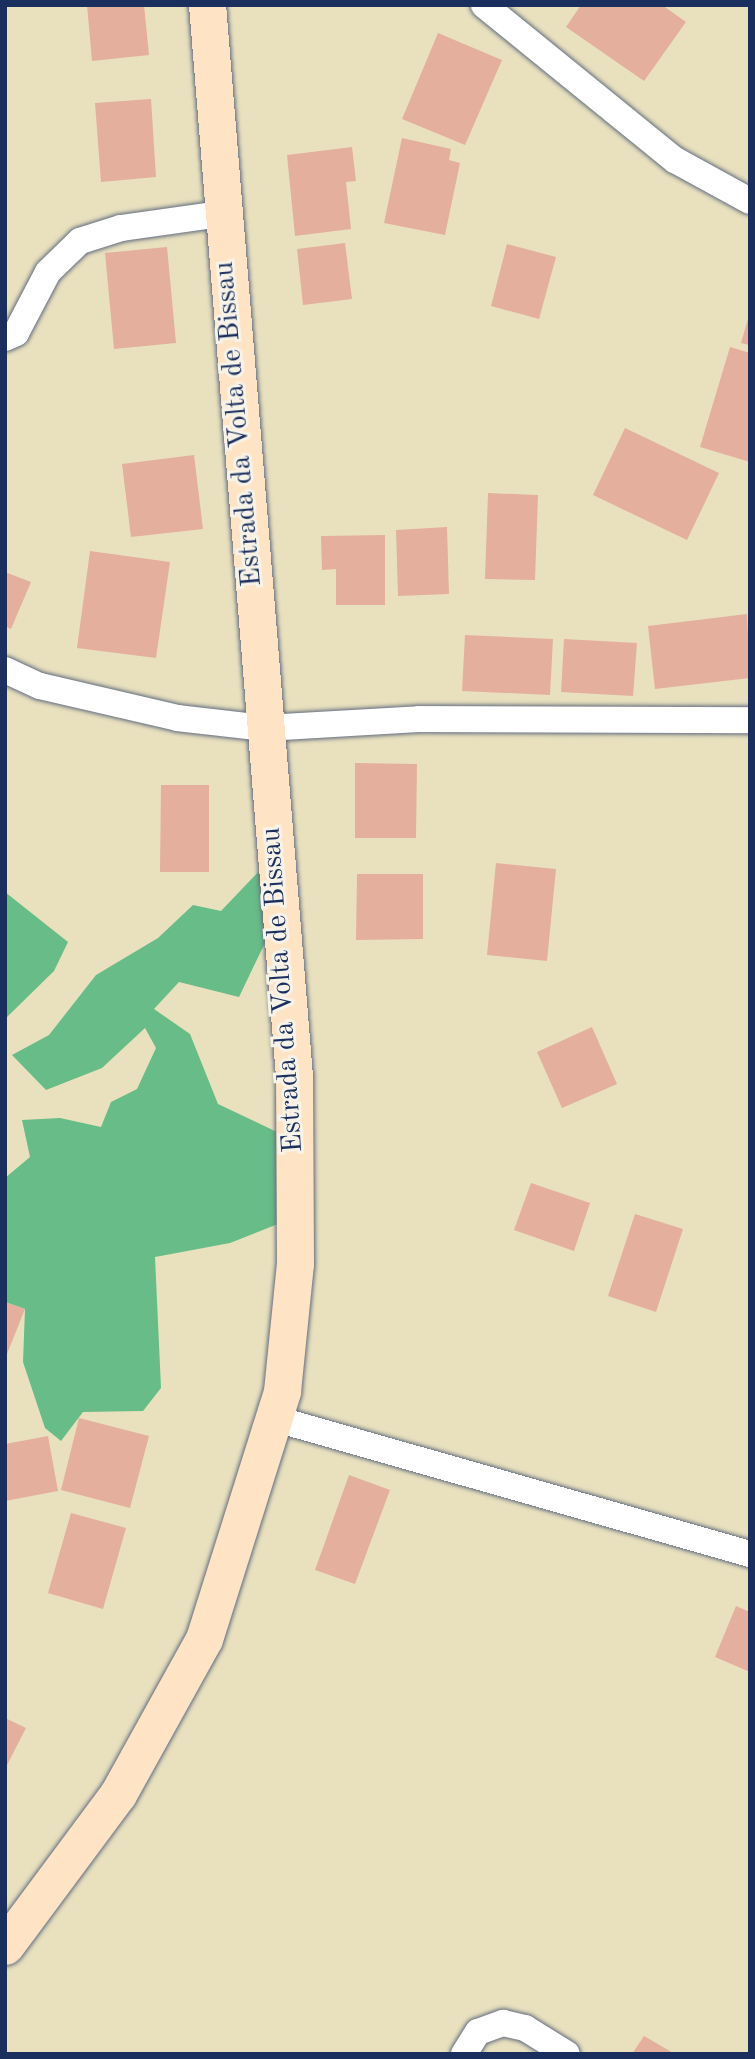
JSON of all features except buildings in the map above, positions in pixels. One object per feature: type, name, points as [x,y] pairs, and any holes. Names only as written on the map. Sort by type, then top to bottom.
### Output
[{"type":"main road","name":"Estrada da Volta de Bissau","points":[[5,1946],[118,1794],[204,1639],[276,1419],[295,1265],[294,1076],[221,214],[207,5]]},
{"type":"street","points":[[484,5],[675,160],[750,201]]},
{"type":"street","points":[[5,338],[16,332],[48,272],[80,241],[121,228],[221,214]]},
{"type":"street","points":[[5,670],[40,686],[177,718],[265,728],[419,719],[750,720]]},
{"type":"street","points":[[276,1419],[750,1554]]},
{"type":"street","points":[[464,2054],[478,2032],[503,2024],[525,2028],[567,2054]]},
{"type":"green space","points":[[264,866],[275,922],[239,997],[179,982],[154,1009],[190,1034],[218,1104],[279,1133],[283,1222],[230,1243],[155,1257],[161,1388],[143,1411],[83,1412],[61,1441],[45,1428],[23,1362],[25,1309],[5,1302],[5,1178],[30,1157],[22,1120],[60,1118],[101,1127],[111,1102],[137,1089],[156,1048],[145,1028],[102,1068],[46,1090],[12,1055],[49,1035],[96,975],[158,938],[193,905],[221,911]]},
{"type":"green space","points":[[5,892],[68,942],[54,971],[5,1019]]}]
